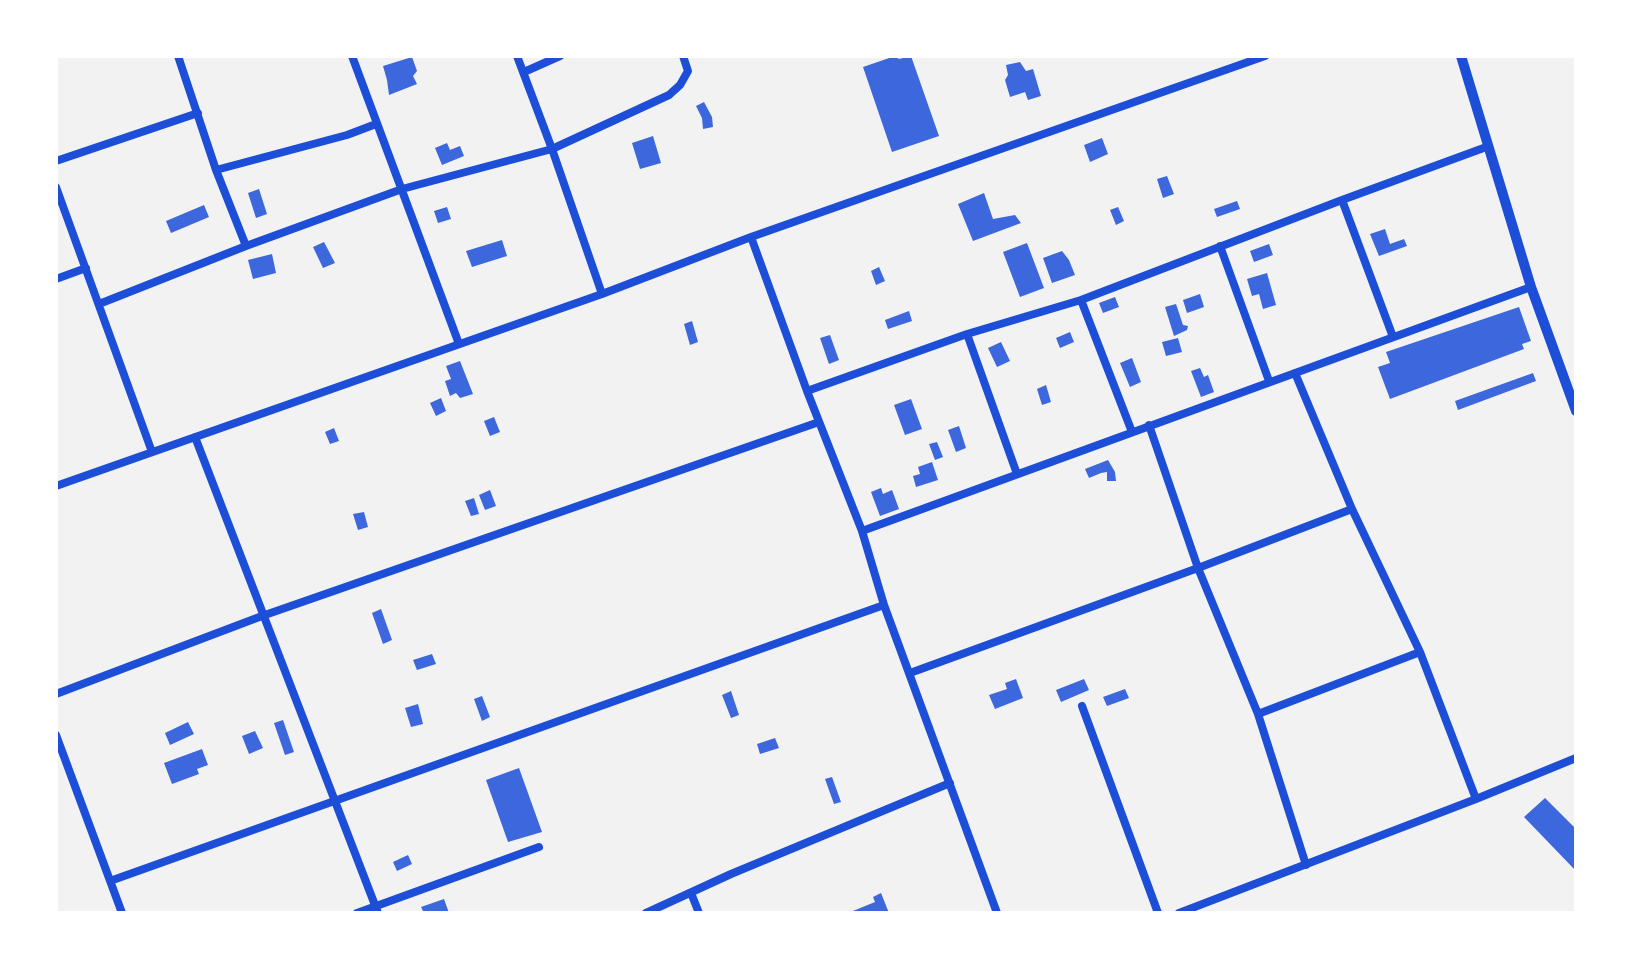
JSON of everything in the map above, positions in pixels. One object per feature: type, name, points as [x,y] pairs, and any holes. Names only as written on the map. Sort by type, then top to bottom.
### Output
[{"type":"street","points":[[178,56],[216,170],[246,246]]},
{"type":"street","points":[[352,56],[459,344]]},
{"type":"street","points":[[517,56],[602,294]]},
{"type":"street","points":[[524,72],[560,56]]},
{"type":"street","points":[[99,304],[402,189],[552,149],[669,95],[680,85],[688,71],[683,56]]},
{"type":"street","points":[[56,486],[1265,56]]},
{"type":"street","points":[[1461,56],[1531,287],[1576,411]]},
{"type":"street","points":[[56,161],[198,113]]},
{"type":"street","points":[[216,170],[347,135],[376,124]]},
{"type":"street","points":[[807,391],[967,334],[1081,300],[1489,146]]},
{"type":"street","points":[[56,187],[152,452]]},
{"type":"street","points":[[1342,200],[1393,337]]},
{"type":"street","points":[[751,237],[862,531],[884,605],[997,913]]},
{"type":"street","points":[[1220,246],[1269,381]]},
{"type":"street","points":[[56,279],[86,268]]},
{"type":"street","points":[[862,531],[1531,287]]},
{"type":"street","points":[[1081,300],[1132,432]]},
{"type":"street","points":[[967,334],[1017,474]]},
{"type":"street","points":[[1295,373],[1352,509],[1420,652],[1476,799]]},
{"type":"street","points":[[56,694],[262,616],[819,422]]},
{"type":"street","points":[[1149,425],[1198,568],[1258,714],[1306,865]]},
{"type":"street","points":[[195,437],[376,909]]},
{"type":"street","points":[[910,673],[1352,509]]},
{"type":"street","points":[[110,881],[884,605]]},
{"type":"street","points":[[1258,714],[1420,652]]},
{"type":"street","points":[[1082,706],[1158,913]]},
{"type":"street","points":[[56,735],[122,913]]},
{"type":"street","points":[[1179,913],[1576,758]]},
{"type":"street","points":[[646,913],[731,874],[950,783]]},
{"type":"street","points":[[357,913],[376,909],[539,847]]},
{"type":"street","points":[[691,893],[699,913]]},
{"type":"building","points":[[895,56],[899,59],[911,56],[939,136],[892,152],[863,67]]},
{"type":"building","points":[[412,57],[417,71],[413,76],[417,84],[389,95],[383,66]]},
{"type":"building","points":[[1020,62],[1026,71],[1033,69],[1041,96],[1028,100],[1025,92],[1010,97],[1005,80],[1008,75],[1006,65]]},
{"type":"building","points":[[704,102],[712,117],[713,127],[703,129],[696,106]]},
{"type":"building","points":[[653,136],[661,163],[640,169],[632,143]]},
{"type":"building","points":[[1102,138],[1108,154],[1090,162],[1084,145]]},
{"type":"building","points":[[447,143],[450,150],[460,146],[464,156],[442,165],[435,148]]},
{"type":"building","points":[[1167,176],[1174,194],[1163,198],[1157,179]]},
{"type":"building","points":[[259,189],[267,214],[256,218],[248,193]]},
{"type":"building","points":[[984,193],[993,219],[1015,215],[1021,223],[973,241],[958,204]]},
{"type":"building","points":[[1237,201],[1240,209],[1217,217],[1214,209]]},
{"type":"building","points":[[204,205],[209,217],[171,233],[166,221]]},
{"type":"building","points":[[447,207],[451,219],[438,223],[434,211]]},
{"type":"building","points":[[1118,207],[1124,221],[1116,225],[1110,210]]},
{"type":"building","points":[[1385,229],[1390,244],[1404,239],[1407,246],[1379,256],[1370,234]]},
{"type":"building","points":[[502,240],[507,256],[472,267],[466,251]]},
{"type":"building","points":[[324,242],[335,263],[323,268],[313,247]]},
{"type":"building","points":[[1027,243],[1044,288],[1020,297],[1003,252]]},
{"type":"building","points":[[1269,244],[1273,255],[1254,262],[1250,251]]},
{"type":"building","points":[[1062,251],[1075,275],[1052,283],[1043,258]]},
{"type":"building","points":[[272,254],[276,273],[253,279],[248,260]]},
{"type":"building","points":[[879,267],[885,281],[876,285],[871,271]]},
{"type":"building","points":[[1267,273],[1276,305],[1263,309],[1259,294],[1252,296],[1247,279]]},
{"type":"building","points":[[1200,294],[1204,307],[1187,313],[1183,300]]},
{"type":"building","points":[[1115,297],[1119,307],[1103,313],[1099,303]]},
{"type":"building","points":[[1176,304],[1183,325],[1188,326],[1187,330],[1174,336],[1165,307]]},
{"type":"building","points":[[1519,307],[1531,341],[1522,344],[1524,349],[1390,399],[1378,367],[1390,363],[1386,352]]},
{"type":"building","points":[[909,311],[912,321],[888,329],[885,320]]},
{"type":"building","points":[[692,321],[698,342],[690,345],[684,324]]},
{"type":"building","points":[[1070,332],[1074,342],[1060,348],[1056,338]]},
{"type":"building","points":[[830,335],[839,360],[829,364],[820,338]]},
{"type":"building","points":[[1178,338],[1182,352],[1166,356],[1162,342]]},
{"type":"building","points":[[1001,342],[1010,361],[997,367],[988,348]]},
{"type":"building","points":[[1132,358],[1141,382],[1130,387],[1120,363]]},
{"type":"building","points":[[460,361],[473,394],[460,398],[456,393],[450,396],[445,381],[451,379],[446,366]]},
{"type":"building","points":[[1200,368],[1204,377],[1208,375],[1214,392],[1201,397],[1191,371]]},
{"type":"building","points":[[1533,373],[1536,381],[1458,410],[1455,401]]},
{"type":"building","points":[[1046,385],[1051,402],[1042,405],[1037,389]]},
{"type":"building","points":[[441,398],[446,411],[436,416],[430,403]]},
{"type":"building","points":[[911,399],[922,429],[905,435],[894,405]]},
{"type":"building","points":[[494,417],[500,432],[490,436],[484,421]]},
{"type":"building","points":[[959,426],[966,448],[956,452],[948,430]]},
{"type":"building","points":[[334,428],[339,441],[330,444],[325,432]]},
{"type":"building","points":[[937,442],[943,457],[935,460],[929,444]]},
{"type":"building","points":[[1108,460],[1116,481],[1107,481],[1107,472],[1089,478],[1085,469]]},
{"type":"building","points":[[932,462],[938,480],[916,487],[913,476],[920,474],[918,467]]},
{"type":"building","points":[[881,488],[883,494],[892,490],[899,509],[880,516],[871,492]]},
{"type":"building","points":[[490,490],[496,506],[485,510],[479,495]]},
{"type":"building","points":[[474,498],[479,514],[471,516],[465,501]]},
{"type":"building","points":[[364,512],[368,527],[358,530],[353,514]]},
{"type":"building","points":[[381,609],[392,640],[383,644],[372,613]]},
{"type":"building","points":[[432,654],[436,664],[417,670],[413,660]]},
{"type":"building","points":[[1016,679],[1023,698],[995,709],[989,695],[1007,689],[1005,683]]},
{"type":"building","points":[[1084,679],[1089,690],[1061,702],[1056,690]]},
{"type":"building","points":[[1125,689],[1129,698],[1107,706],[1103,697]]},
{"type":"building","points":[[731,691],[739,715],[731,718],[722,695]]},
{"type":"building","points":[[482,696],[490,717],[482,721],[474,699]]},
{"type":"building","points":[[418,704],[423,724],[411,727],[405,708]]},
{"type":"building","points":[[283,720],[294,752],[285,755],[274,723]]},
{"type":"building","points":[[188,722],[194,734],[170,745],[165,733]]},
{"type":"building","points":[[255,731],[263,748],[249,754],[242,736]]},
{"type":"building","points":[[775,738],[779,748],[760,754],[757,744]]},
{"type":"building","points":[[202,749],[208,765],[197,769],[199,774],[172,784],[164,763]]},
{"type":"building","points":[[519,768],[542,832],[508,842],[486,780]]},
{"type":"building","points":[[832,777],[841,802],[834,804],[825,779]]},
{"type":"building","points":[[1545,798],[1576,829],[1576,871],[1524,817]]},
{"type":"building","points":[[408,855],[412,864],[397,871],[393,862]]},
{"type":"building","points":[[881,893],[889,913],[848,913],[875,902],[873,897]]},
{"type":"building","points":[[444,899],[449,913],[424,913],[421,907]]}]
